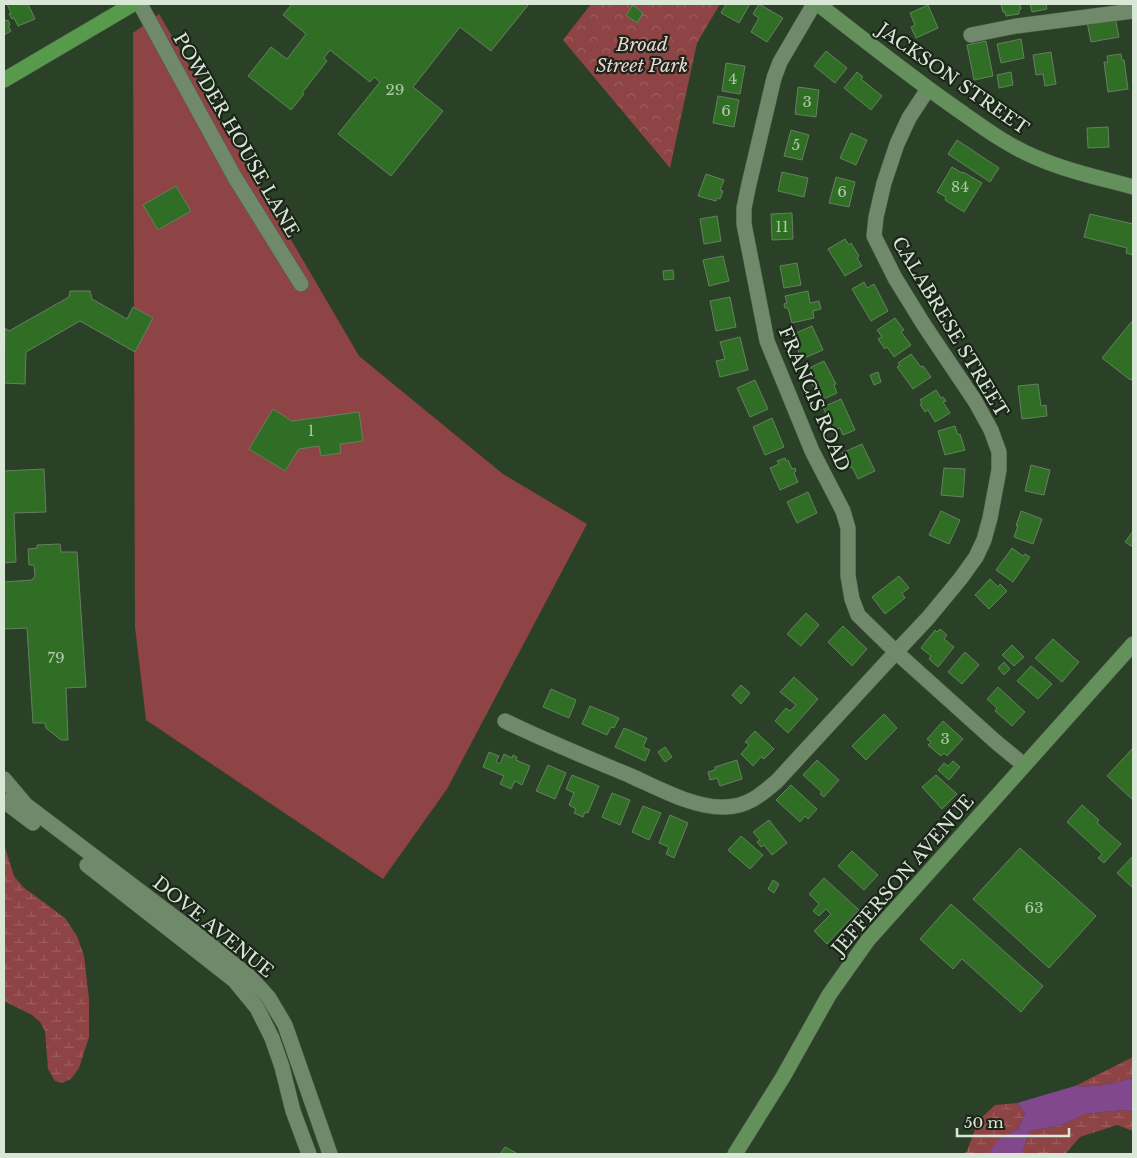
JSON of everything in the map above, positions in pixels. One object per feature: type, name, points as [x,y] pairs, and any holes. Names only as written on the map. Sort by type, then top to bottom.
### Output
[{"type":"main road","points":[[4,80],[133,4]]},
{"type":"main road","name":"JACKSON STREET","points":[[818,4],[928,89],[981,126],[1033,157],[1070,171],[1133,187]]},
{"type":"main road","name":"JEFFERSON AVENUE","points":[[735,1154],[783,1077],[847,967],[884,921],[1133,644]]},
{"type":"street","name":"POWDER HOUSE LANE","points":[[140,4],[243,192],[301,284]]},
{"type":"street","name":"FRANCIS ROAD","points":[[814,4],[780,62],[774,78],[744,208],[744,224],[766,341],[812,450],[843,511],[848,528],[848,576],[852,599],[858,615],[896,652],[1024,765]]},
{"type":"street","points":[[971,34],[1133,10],[1132,4]]},
{"type":"street","name":"CALABRESE STREET","points":[[505,721],[552,743],[703,805],[724,808],[742,805],[760,796],[777,781],[928,618],[962,578],[976,557],[984,540],[1000,470],[999,452],[991,430],[975,401],[895,278],[874,236],[876,217],[884,183],[897,144],[909,118],[928,89]]},
{"type":"street","name":"DOVE AVENUE","points":[[4,779],[26,805],[203,939],[261,988],[285,1025],[330,1154]]},
{"type":"street","name":"DOVE AVENUE","points":[[4,801],[234,980],[256,1008],[272,1038],[282,1067],[293,1111],[309,1154]]},
{"type":"green space","name":"Broad Street Park","points":[[591,4],[720,4],[697,43],[670,168],[563,40]]},
{"type":"green space","points":[[159,14],[359,356],[503,474],[587,524],[447,789],[383,879],[146,720],[135,627],[133,33]]},
{"type":"green space","points":[[4,844],[14,876],[23,887],[65,918],[77,936],[84,956],[89,999],[89,1037],[79,1068],[71,1079],[62,1083],[55,1081],[48,1069],[45,1031],[40,1022],[32,1015],[4,1001]]},
{"type":"green space","points":[[1133,1057],[1133,1078],[1097,1086],[1075,1086]]},
{"type":"green space","points":[[1017,1103],[1025,1113],[1018,1129],[999,1140],[988,1154],[964,1154],[967,1151],[978,1121],[995,1105]]},
{"type":"green space","points":[[1123,1110],[1133,1112],[1133,1131],[1117,1125],[1080,1137],[1065,1154],[1021,1154],[1030,1131],[1062,1125],[1085,1114]]},
{"type":"shaded area","points":[[1133,1078],[1133,1112],[1123,1110],[1085,1114],[1062,1125],[1030,1131],[1021,1154],[988,1154],[998,1140],[1018,1129],[1025,1113],[1017,1103],[1075,1086],[1097,1086]]},
{"type":"building","points":[[7,4],[28,4],[35,19],[18,26],[14,18],[12,19],[9,14],[11,13]]},
{"type":"building","points":[[292,4],[529,4],[491,51],[460,27],[413,87],[443,111],[391,176],[338,134],[380,82],[374,77],[370,82],[330,50],[324,58],[327,61],[291,110],[248,76],[271,47],[287,59],[306,34],[283,15]]},
{"type":"building","points":[[726,4],[750,4],[739,23],[721,13]]},
{"type":"building","points":[[759,4],[783,18],[767,42],[751,32],[759,18],[753,14]]},
{"type":"building","points":[[1001,4],[1020,4],[1021,9],[1019,14],[1006,16]]},
{"type":"building","points":[[1030,4],[1046,4],[1047,9],[1032,12]]},
{"type":"building","points":[[633,5],[643,13],[637,23],[626,15]]},
{"type":"building","points":[[928,5],[938,28],[916,38],[911,27],[915,25],[910,13]]},
{"type":"building","points":[[1115,17],[1119,37],[1091,42],[1087,22]]},
{"type":"building","points":[[4,18],[6,21],[8,20],[10,25],[8,26],[11,31],[4,35]]},
{"type":"building","points":[[1021,39],[1024,58],[1001,63],[997,44]]},
{"type":"building","points":[[986,41],[993,76],[974,80],[967,45]]},
{"type":"building","points":[[826,51],[847,68],[835,83],[814,66]]},
{"type":"building","points":[[1051,52],[1056,84],[1045,86],[1043,74],[1036,75],[1033,55]]},
{"type":"building","points":[[1121,54],[1122,60],[1124,60],[1128,89],[1108,92],[1104,62],[1108,62],[1107,56]]},
{"type":"building","points":[[726,63],[745,66],[740,94],[722,91]]},
{"type":"building","points":[[857,72],[863,77],[861,79],[882,96],[871,110],[844,88]]},
{"type":"building","points":[[1011,72],[1013,85],[999,88],[997,75]]},
{"type":"building","points":[[798,87],[819,90],[816,117],[795,114]]},
{"type":"building","points":[[718,96],[739,100],[734,127],[713,123]]},
{"type":"building","points":[[1108,127],[1109,147],[1088,148],[1087,128]]},
{"type":"building","points":[[791,130],[809,135],[802,160],[784,156]]},
{"type":"building","points":[[851,133],[867,140],[856,165],[840,158]]},
{"type":"building","points":[[957,140],[999,168],[990,182],[948,154]]},
{"type":"building","points":[[952,167],[982,183],[964,212],[945,200],[946,197],[937,192]]},
{"type":"building","points":[[782,172],[808,178],[804,197],[778,191]]},
{"type":"building","points":[[706,174],[724,180],[720,190],[723,191],[720,199],[717,198],[716,201],[698,196]]},
{"type":"building","points":[[836,177],[855,182],[849,207],[829,203]]},
{"type":"building","points":[[176,186],[191,211],[158,230],[143,205]]},
{"type":"building","points":[[792,213],[793,239],[772,240],[771,214]]},
{"type":"building","points":[[1090,214],[1133,224],[1133,255],[1126,253],[1127,248],[1084,237]]},
{"type":"building","points":[[717,216],[721,241],[704,244],[700,219]]},
{"type":"building","points":[[845,239],[849,245],[851,243],[859,256],[857,258],[862,266],[845,276],[828,249]]},
{"type":"building","points":[[723,256],[729,281],[709,286],[703,260]]},
{"type":"building","points":[[797,263],[801,285],[784,288],[780,266]]},
{"type":"building","points":[[673,270],[674,279],[664,280],[663,271]]},
{"type":"building","points":[[864,282],[867,288],[874,284],[888,311],[871,321],[852,289]]},
{"type":"building","points":[[70,291],[90,291],[92,299],[127,319],[133,307],[153,318],[135,352],[80,321],[26,352],[25,384],[4,383],[5,328],[9,331],[69,297]]},
{"type":"building","points":[[808,291],[810,303],[819,301],[821,309],[813,311],[814,318],[792,323],[788,308],[785,308],[784,304],[787,303],[785,296]]},
{"type":"building","points":[[730,297],[736,327],[716,331],[710,301]]},
{"type":"building","points":[[895,318],[904,330],[901,332],[911,345],[894,357],[878,339],[882,337],[877,330]]},
{"type":"building","points":[[1133,320],[1133,380],[1102,358]]},
{"type":"building","points":[[812,326],[823,350],[802,359],[791,335]]},
{"type":"building","points":[[740,337],[748,370],[720,377],[716,361],[725,359],[720,342]]},
{"type":"building","points":[[911,354],[931,377],[913,389],[897,367],[900,365],[898,363]]},
{"type":"building","points":[[824,361],[836,384],[834,385],[837,393],[822,400],[805,370]]},
{"type":"building","points":[[878,372],[881,382],[874,385],[870,375]]},
{"type":"building","points":[[755,380],[768,409],[750,417],[737,388]]},
{"type":"building","points":[[1038,384],[1041,406],[1046,405],[1047,416],[1022,419],[1018,386]]},
{"type":"building","points":[[936,390],[941,398],[943,397],[946,401],[943,402],[950,413],[935,422],[928,410],[925,412],[920,404],[922,403],[920,400]]},
{"type":"building","points":[[841,399],[855,430],[843,435],[840,428],[833,431],[823,407]]},
{"type":"building","points":[[273,409],[292,421],[359,412],[363,441],[340,444],[341,453],[321,456],[319,446],[299,449],[285,471],[249,449]]},
{"type":"building","points":[[772,418],[784,447],[765,455],[753,427]]},
{"type":"building","points":[[955,426],[958,435],[960,434],[965,450],[945,455],[938,431]]},
{"type":"building","points":[[862,444],[875,471],[858,479],[842,453]]},
{"type":"building","points":[[785,458],[792,469],[795,468],[796,471],[794,473],[798,482],[780,490],[770,468],[779,464],[777,461]]},
{"type":"building","points":[[1031,465],[1050,470],[1044,495],[1025,491]]},
{"type":"building","points":[[944,468],[965,469],[963,497],[941,495]]},
{"type":"building","points":[[44,469],[46,512],[14,513],[16,562],[4,563],[4,471]]},
{"type":"building","points":[[808,492],[817,513],[797,523],[787,502]]},
{"type":"building","points":[[941,511],[960,520],[949,544],[929,535]]},
{"type":"building","points":[[1021,511],[1042,519],[1033,544],[1014,537]]},
{"type":"building","points":[[1133,531],[1133,544],[1131,546],[1125,542]]},
{"type":"building","points":[[60,544],[61,552],[77,552],[86,687],[66,688],[68,740],[61,740],[46,728],[45,723],[33,723],[27,628],[4,629],[4,582],[32,580],[35,576],[34,565],[29,565],[28,549],[37,548],[37,545]]},
{"type":"building","points":[[1012,548],[1023,556],[1025,554],[1030,557],[1013,582],[996,570]]},
{"type":"building","points":[[899,576],[909,588],[902,593],[905,598],[885,614],[872,597]]},
{"type":"building","points":[[990,579],[998,587],[1000,584],[1007,591],[989,609],[975,595]]},
{"type":"building","points":[[806,613],[819,625],[801,646],[787,634]]},
{"type":"building","points":[[843,626],[867,649],[852,666],[828,642]]},
{"type":"building","points":[[940,629],[947,635],[944,639],[954,647],[938,667],[929,659],[931,656],[921,648],[935,630],[937,632]]},
{"type":"building","points":[[1053,639],[1079,662],[1062,682],[1035,658]]},
{"type":"building","points":[[1012,645],[1024,657],[1014,666],[1002,655]]},
{"type":"building","points":[[965,652],[979,665],[962,684],[948,672]]},
{"type":"building","points":[[1004,662],[1010,669],[1004,675],[998,668]]},
{"type":"building","points":[[1031,666],[1052,684],[1038,699],[1017,681]]},
{"type":"building","points":[[794,677],[818,699],[788,733],[775,721],[786,708],[790,711],[796,705],[780,692]]},
{"type":"building","points":[[741,685],[750,693],[741,704],[732,695]]},
{"type":"building","points":[[998,687],[1025,712],[1012,726],[995,711],[997,708],[987,699]]},
{"type":"building","points":[[551,689],[576,700],[569,718],[543,707]]},
{"type":"building","points":[[590,706],[619,718],[614,728],[611,727],[607,735],[582,724]]},
{"type":"building","points":[[884,714],[897,728],[866,760],[852,746]]},
{"type":"building","points":[[943,721],[963,739],[947,756],[944,753],[941,756],[928,745],[931,742],[927,739]]},
{"type":"building","points":[[624,728],[647,738],[643,747],[650,750],[645,761],[615,747]]},
{"type":"building","points":[[755,731],[774,749],[764,759],[761,757],[753,766],[741,754],[749,745],[745,742]]},
{"type":"building","points":[[665,747],[672,757],[665,762],[658,752]]},
{"type":"building","points":[[1133,748],[1133,800],[1107,776]]},
{"type":"building","points":[[489,752],[499,756],[496,762],[500,764],[504,754],[512,758],[513,755],[517,757],[516,760],[530,766],[522,785],[515,781],[511,789],[500,784],[504,776],[483,767]]},
{"type":"building","points":[[737,760],[742,779],[720,786],[717,778],[710,780],[708,772],[715,770],[715,767]]},
{"type":"building","points":[[817,760],[839,780],[824,797],[820,794],[822,792],[803,775]]},
{"type":"building","points":[[953,761],[960,767],[949,780],[938,770],[944,763],[948,766]]},
{"type":"building","points":[[548,765],[566,773],[555,799],[536,791]]},
{"type":"building","points":[[572,775],[599,786],[588,813],[585,812],[583,817],[574,813],[576,809],[569,805],[574,793],[566,789]]},
{"type":"building","points":[[936,775],[957,794],[942,809],[922,787]]},
{"type":"building","points":[[791,785],[817,809],[808,819],[805,816],[800,822],[776,800]]},
{"type":"building","points":[[612,793],[630,800],[620,825],[602,817]]},
{"type":"building","points":[[1082,805],[1099,820],[1097,823],[1121,844],[1104,863],[1098,858],[1102,854],[1067,822]]},
{"type":"building","points":[[643,806],[661,813],[649,840],[632,832]]},
{"type":"building","points":[[670,815],[688,823],[674,858],[666,854],[669,847],[659,843]]},
{"type":"building","points":[[769,820],[787,843],[772,855],[764,845],[761,847],[757,842],[760,840],[753,832]]},
{"type":"building","points":[[741,836],[763,855],[750,869],[728,850]]},
{"type":"building","points":[[1020,848],[1096,916],[1049,968],[973,899]]},
{"type":"building","points":[[852,851],[878,875],[864,890],[838,866]]},
{"type":"building","points":[[1133,856],[1133,888],[1117,873]]},
{"type":"building","points":[[824,878],[859,910],[827,944],[814,931],[831,914],[826,909],[819,916],[813,911],[819,904],[809,894]]},
{"type":"building","points":[[773,880],[779,884],[774,893],[768,889]]},
{"type":"building","points":[[951,904],[1043,986],[1021,1012],[962,959],[953,969],[920,939]]},
{"type":"building","points":[[505,1147],[518,1154],[500,1154]]}]
